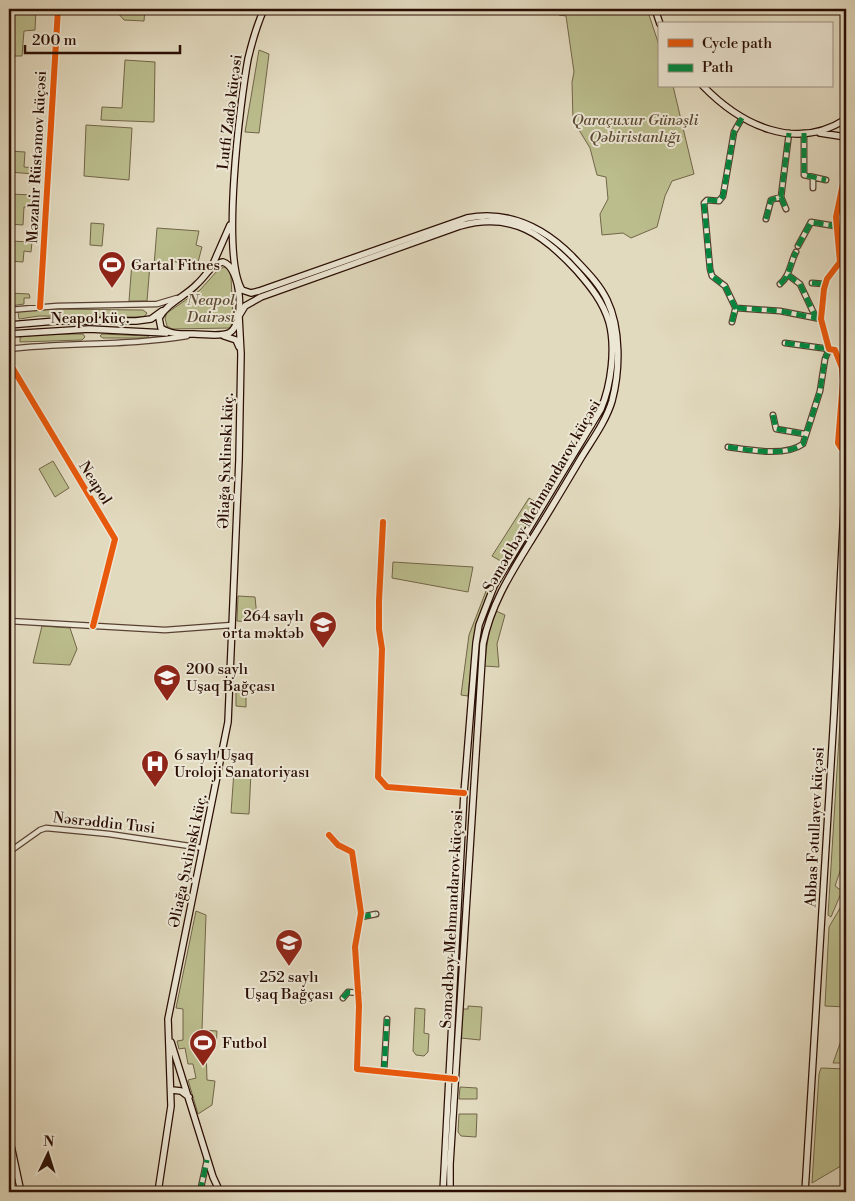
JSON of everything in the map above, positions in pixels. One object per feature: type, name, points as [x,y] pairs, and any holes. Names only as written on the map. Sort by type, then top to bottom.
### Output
[{"type":"main road","name":"Lutfi Zadə küçəsi","points":[[231,220],[244,86],[253,40],[264,9]]},
{"type":"main road","points":[[655,9],[659,22]]},
{"type":"main road","points":[[705,88],[723,106],[742,118],[764,128],[789,133],[816,132],[827,130],[846,119]]},
{"type":"main road","points":[[816,132],[846,137]]},
{"type":"main road","name":"Səməd bəy Mehmandarov küçəsi","points":[[236,275],[242,290],[259,291],[459,220],[484,216],[508,218],[536,228],[560,244],[598,295],[609,323],[611,342],[608,391],[593,426],[497,582],[487,604],[475,650],[464,793],[443,1192]]},
{"type":"main road","name":"Neapol küç.","points":[[9,325],[56,321],[144,321],[164,310],[189,292],[212,267],[222,248],[231,220]]},
{"type":"main road","name":"Əliağa Şıxlinski küç.","points":[[158,1192],[167,1142],[172,1090],[168,1019],[227,731],[241,354],[231,220]]},
{"type":"main road","name":"Səməd bəy Mehmandarov küçəsi","points":[[216,335],[230,332],[245,306],[261,297],[475,222],[508,223],[534,232],[552,245],[602,292],[614,317],[617,338],[614,392],[607,412],[500,590],[486,626],[478,700],[450,1192]]},
{"type":"main road","points":[[212,267],[220,262],[228,263],[236,275]]},
{"type":"main road","points":[[164,310],[159,325],[165,331],[172,333]]},
{"type":"main road","name":"Neapol küç.","points":[[9,334],[89,329],[216,335]]},
{"type":"main road","points":[[216,335],[236,340],[241,354]]},
{"type":"main road","name":"Abbas Fətullayev küçəsi","points":[[805,1192],[834,723],[846,463]]},
{"type":"main road","points":[[170,1038],[207,1160],[220,1192]]},
{"type":"main road","points":[[172,1090],[183,1091],[190,1099]]},
{"type":"main road","points":[[9,1136],[21,1192]]},
{"type":"street","name":"Məzahir Rüstəmov küçəsi","points":[[40,307],[58,9]]},
{"type":"street","points":[[732,322],[736,308],[724,286],[712,276],[710,269],[704,203],[706,200],[719,201],[723,196],[734,132],[742,118]]},
{"type":"street","points":[[786,209],[781,198],[789,133]]},
{"type":"street","points":[[804,133],[803,173],[806,177],[826,180]]},
{"type":"street","points":[[818,318],[825,284],[840,262],[835,226],[846,169]]},
{"type":"street","points":[[813,178],[813,188]]},
{"type":"street","points":[[766,219],[771,200],[781,198]]},
{"type":"street","points":[[798,246],[811,222],[835,226]]},
{"type":"street","points":[[780,284],[788,275],[791,261],[796,252]]},
{"type":"street","points":[[840,262],[846,264]]},
{"type":"street","points":[[728,447],[784,451],[796,449],[804,444],[805,434],[819,396],[824,359],[829,349],[818,318],[800,284],[788,275]]},
{"type":"street","points":[[812,283],[825,284]]},
{"type":"street","points":[[9,310],[40,307],[157,304],[189,292]]},
{"type":"street","points":[[736,308],[780,310],[818,318]]},
{"type":"street","points":[[9,349],[59,344],[128,343],[196,334]]},
{"type":"street","points":[[786,344],[835,350],[842,368],[843,381],[838,443],[841,448],[846,449]]},
{"type":"street","name":"Neapol","points":[[9,362],[115,539],[93,626]]},
{"type":"street","points":[[773,415],[776,429],[805,434]]},
{"type":"street","points":[[383,522],[379,602],[379,629],[382,649],[378,777],[384,785],[390,787],[464,793]]},
{"type":"street","points":[[9,621],[165,630],[232,625]]},
{"type":"street","name":"Nəsrəddin Tusi","points":[[9,852],[40,830],[46,828],[109,834],[203,848]]},
{"type":"street","points":[[329,835],[338,845],[348,849],[354,856],[361,917],[355,947],[359,994],[357,1069],[455,1079]]},
{"type":"street","points":[[361,917],[376,914]]},
{"type":"street","points":[[343,998],[348,992],[359,994]]},
{"type":"street","points":[[384,1071],[387,1019]]},
{"type":"street","points":[[200,1192],[207,1160]]},
{"type":"green space","points":[[9,9],[36,9],[35,30],[24,31],[22,56],[9,56]]},
{"type":"green space","points":[[117,9],[145,9],[144,21],[124,20],[117,12]]},
{"type":"green space","name":"Qaraçuxur Günəşli Qəbiristanlığı","points":[[559,9],[647,9],[658,42],[658,88],[673,88],[694,174],[672,181],[665,196],[657,227],[631,238],[623,233],[602,235],[600,214],[608,199],[606,177],[597,175],[590,148],[573,120],[572,82],[574,72],[566,16],[559,15]]},
{"type":"green space","points":[[259,50],[269,54],[259,133],[245,132]]},
{"type":"green space","points":[[125,60],[155,62],[154,122],[101,120],[102,107],[122,108]]},
{"type":"green space","points":[[86,125],[132,128],[129,180],[84,176]]},
{"type":"green space","points":[[9,151],[25,152],[24,167],[35,168],[34,174],[9,172]]},
{"type":"green space","points":[[9,194],[34,195],[33,207],[24,207],[23,225],[9,224]]},
{"type":"green space","points":[[91,223],[104,224],[102,246],[90,245]]},
{"type":"green space","points":[[157,228],[199,231],[196,245],[202,247],[197,266],[171,261],[169,268],[154,266]]},
{"type":"green space","points":[[9,241],[32,242],[31,252],[24,251],[23,262],[9,261]]},
{"type":"green space","points":[[132,262],[150,264],[147,301],[129,301]]},
{"type":"green space","name":"Neapol Dairəsi","points":[[224,267],[228,269],[231,276],[233,320],[231,328],[172,329],[167,326],[165,318],[167,313],[200,290],[218,270]]},
{"type":"green space","points":[[9,293],[29,294],[30,298],[24,298],[24,304],[9,306]]},
{"type":"green space","points":[[40,309],[143,310],[147,313],[144,317],[39,316],[19,319],[18,312]]},
{"type":"green space","points":[[44,334],[83,334],[85,337],[82,340],[20,342],[20,337]]},
{"type":"green space","points":[[102,334],[148,336],[149,338],[103,338],[100,336]]},
{"type":"green space","points":[[53,461],[69,488],[55,497],[39,469]]},
{"type":"green space","points":[[529,498],[541,505],[504,563],[492,556]]},
{"type":"green space","points":[[393,562],[473,567],[468,592],[392,578]]},
{"type":"green space","points":[[488,586],[491,587],[475,630],[468,696],[461,695],[469,635]]},
{"type":"green space","points":[[238,596],[255,597],[257,617],[251,622],[237,621]]},
{"type":"green space","points":[[496,611],[505,615],[497,644],[499,667],[484,666],[489,632]]},
{"type":"green space","points":[[42,626],[70,628],[77,649],[70,665],[33,663]]},
{"type":"green space","points":[[845,641],[846,854],[835,886],[842,891],[831,917],[828,915]]},
{"type":"green space","points":[[236,686],[246,686],[246,707],[236,706]]},
{"type":"green space","points":[[234,771],[251,772],[249,814],[231,813]]},
{"type":"green space","points":[[846,898],[846,1007],[825,1006],[829,927]]},
{"type":"green space","points":[[196,911],[206,915],[202,1030],[217,1031],[216,1047],[206,1047],[207,1080],[215,1081],[212,1105],[198,1114],[188,1080],[196,1078],[193,1064],[188,1064],[185,1048],[179,1049],[177,1041],[183,1040],[183,1009],[176,1008]]},
{"type":"green space","points":[[468,1006],[482,1007],[480,1040],[461,1038],[463,1009],[468,1009]]},
{"type":"green space","points":[[415,1008],[425,1009],[424,1033],[429,1034],[428,1052],[424,1056],[416,1055],[413,1051]]},
{"type":"green space","points":[[846,1027],[846,1063],[833,1063]]},
{"type":"green space","points":[[821,1068],[846,1069],[846,1163],[812,1183],[819,1074]]},
{"type":"green space","points":[[460,1087],[477,1088],[477,1099],[459,1099]]},
{"type":"green space","points":[[459,1114],[477,1114],[476,1137],[461,1136],[458,1132]]},
{"type":"marked path","points":[[736,309],[725,286],[712,276],[704,203],[707,200],[719,201],[723,196],[734,132],[742,118]]},
{"type":"marked path","points":[[766,219],[771,200],[781,197],[789,133]]},
{"type":"marked path","points":[[804,133],[804,175],[826,180]]},
{"type":"marked path","points":[[781,197],[786,209]]},
{"type":"marked path","points":[[798,246],[811,222],[835,226]]},
{"type":"marked path","points":[[780,284],[788,273],[796,252]]},
{"type":"marked path","points":[[788,275],[800,284],[816,318]]},
{"type":"marked path","points":[[812,283],[825,284]]},
{"type":"marked path","points":[[732,322],[737,308],[780,311],[821,319]]},
{"type":"marked path","points":[[728,447],[757,451],[777,451],[796,448],[803,444],[820,391],[825,359],[829,349],[785,343]]},
{"type":"marked path","points":[[773,415],[776,429],[805,434]]},
{"type":"marked path","points":[[361,917],[376,914]]},
{"type":"marked path","points":[[343,998],[348,992],[359,993]]},
{"type":"marked path","points":[[384,1071],[387,1019]]},
{"type":"marked path","points":[[200,1192],[207,1160]]},
{"type":"cycle path","points":[[40,307],[58,9]]},
{"type":"cycle path","points":[[846,169],[836,217],[840,262],[827,279],[821,319],[829,349],[835,350],[842,368],[843,381],[838,443],[841,448],[846,449]]},
{"type":"cycle path","points":[[9,362],[115,539],[93,626]]},
{"type":"cycle path","points":[[383,522],[379,601],[379,629],[382,649],[378,777],[387,787],[464,793]]},
{"type":"cycle path","points":[[329,835],[338,845],[352,852],[361,913],[355,947],[359,1006],[357,1069],[455,1079]]},
{"type":"place","name":"Gartal Fitnes","points":[[112,289]]},
{"type":"place","name":"264 saylı orta məktəb","points":[[323,649]]},
{"type":"place","name":"200 saylı Uşaq Bağçası","points":[[167,702]]},
{"type":"place","name":"6 saylı Uşaq Uroloji Sanatoriyası","points":[[155,788]]},
{"type":"place","name":"252 saylı Uşaq Bağçası","points":[[289,967]]},
{"type":"place","name":"Futbol","points":[[203,1067]]}]
